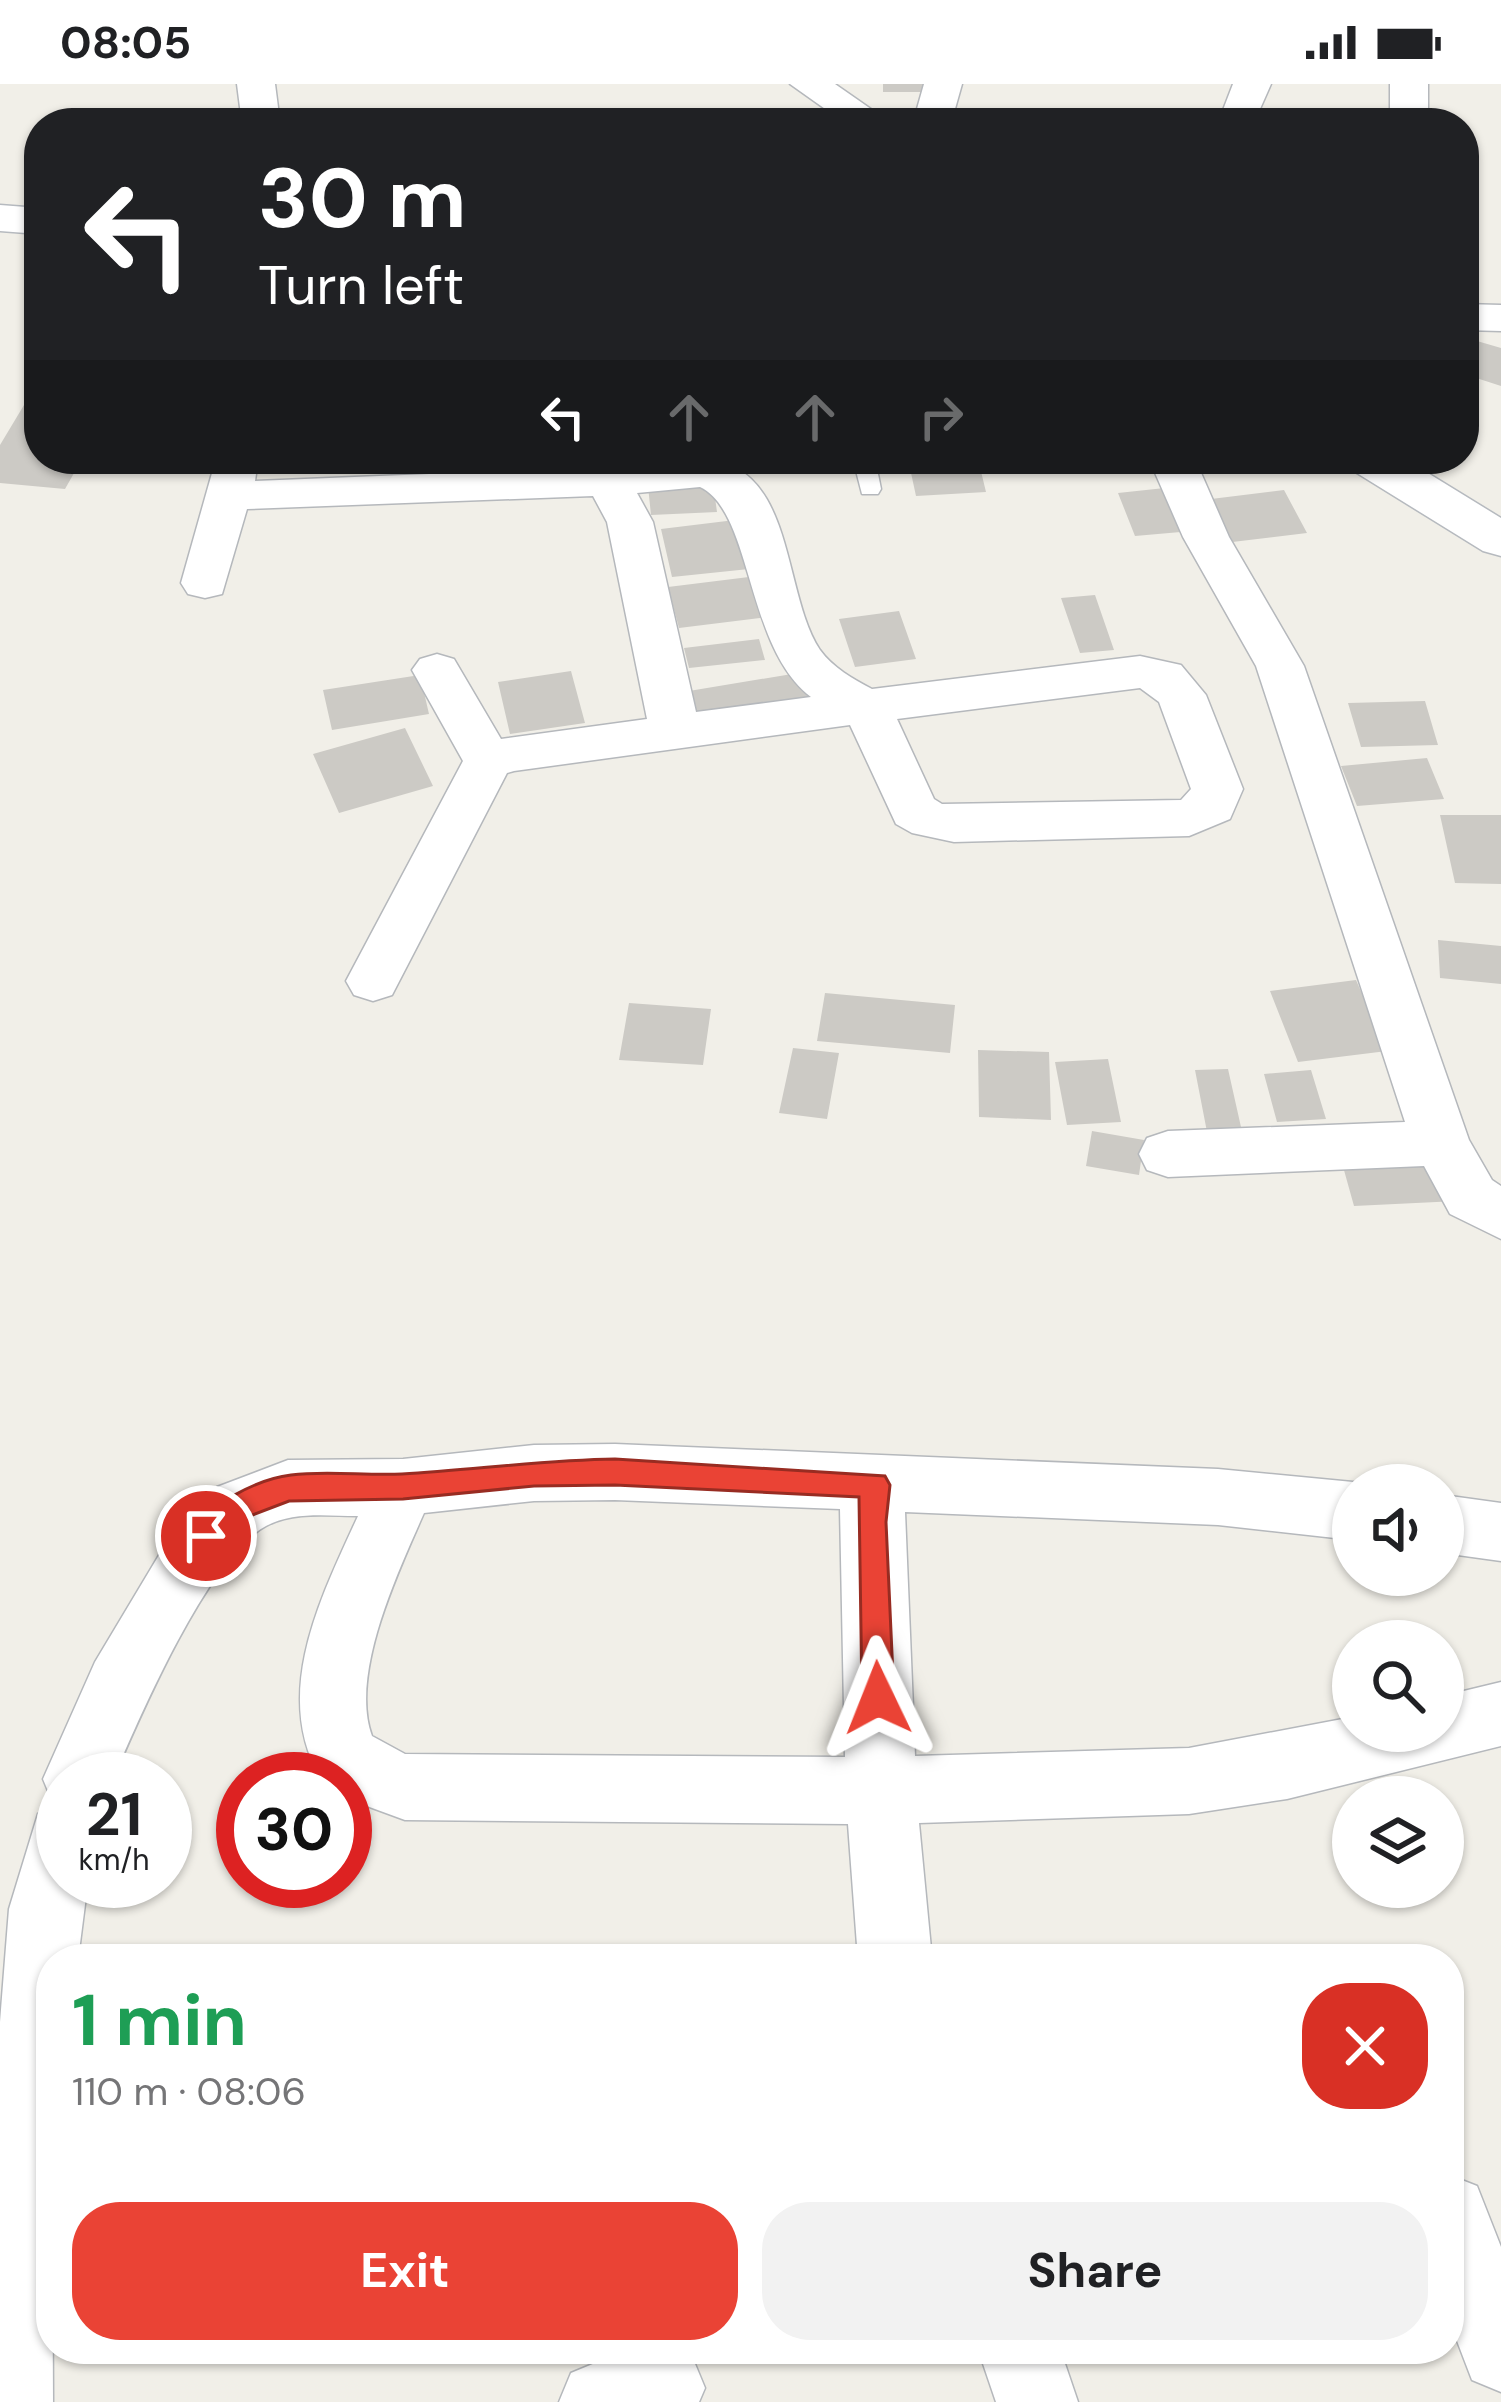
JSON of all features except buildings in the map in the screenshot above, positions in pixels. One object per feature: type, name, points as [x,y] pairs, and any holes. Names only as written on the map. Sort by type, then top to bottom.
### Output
[{"type":"main road","points":[[1394,474],[1501,540]]},
{"type":"street","points":[[809,84],[848,108]]},
{"type":"street","points":[[205,583],[232,478],[418,474]]},
{"type":"street","points":[[606,474],[630,522],[675,732]]},
{"type":"street","points":[[373,981],[488,761],[512,754],[866,706],[1140,671],[1164,677],[1181,694],[1217,789],[1212,806],[1189,818],[930,820],[914,811],[866,706],[825,686],[803,664],[746,502],[730,484],[708,474]]},
{"type":"street","points":[[1179,474],[1206,537],[1280,666],[1441,1143],[1472,1197],[1501,1216]]},
{"type":"street","points":[[436,670],[488,761]]},
{"type":"street","points":[[1168,1154],[1441,1143]]},
{"type":"street","points":[[90,1752],[119,1684],[206,1536],[240,1507],[288,1488],[403,1486],[534,1473],[615,1472],[1218,1497],[1332,1509]]},
{"type":"street","points":[[875,1485],[872,1522],[881,1791],[894,1944]]},
{"type":"street","points":[[403,1486],[349,1615],[334,1702],[341,1750],[358,1769],[405,1787],[881,1791],[1189,1781],[1344,1752]]},
{"type":"street","points":[[1464,1527],[1501,1532]]},
{"type":"street","points":[[1464,1723],[1501,1714]]},
{"type":"street","points":[[43,1944],[45,1908]]},
{"type":"street","points":[[12,2402],[36,2043]]},
{"type":"street","points":[[1464,2254],[1501,2351]]},
{"type":"street","points":[[1024,2364],[1037,2402]]},
{"type":"lane","points":[[867,474],[870,489]]},
{"type":"route","points":[[206,1536],[240,1507],[288,1488],[403,1486],[534,1473],[615,1472],[875,1485],[878,1698]]}]
